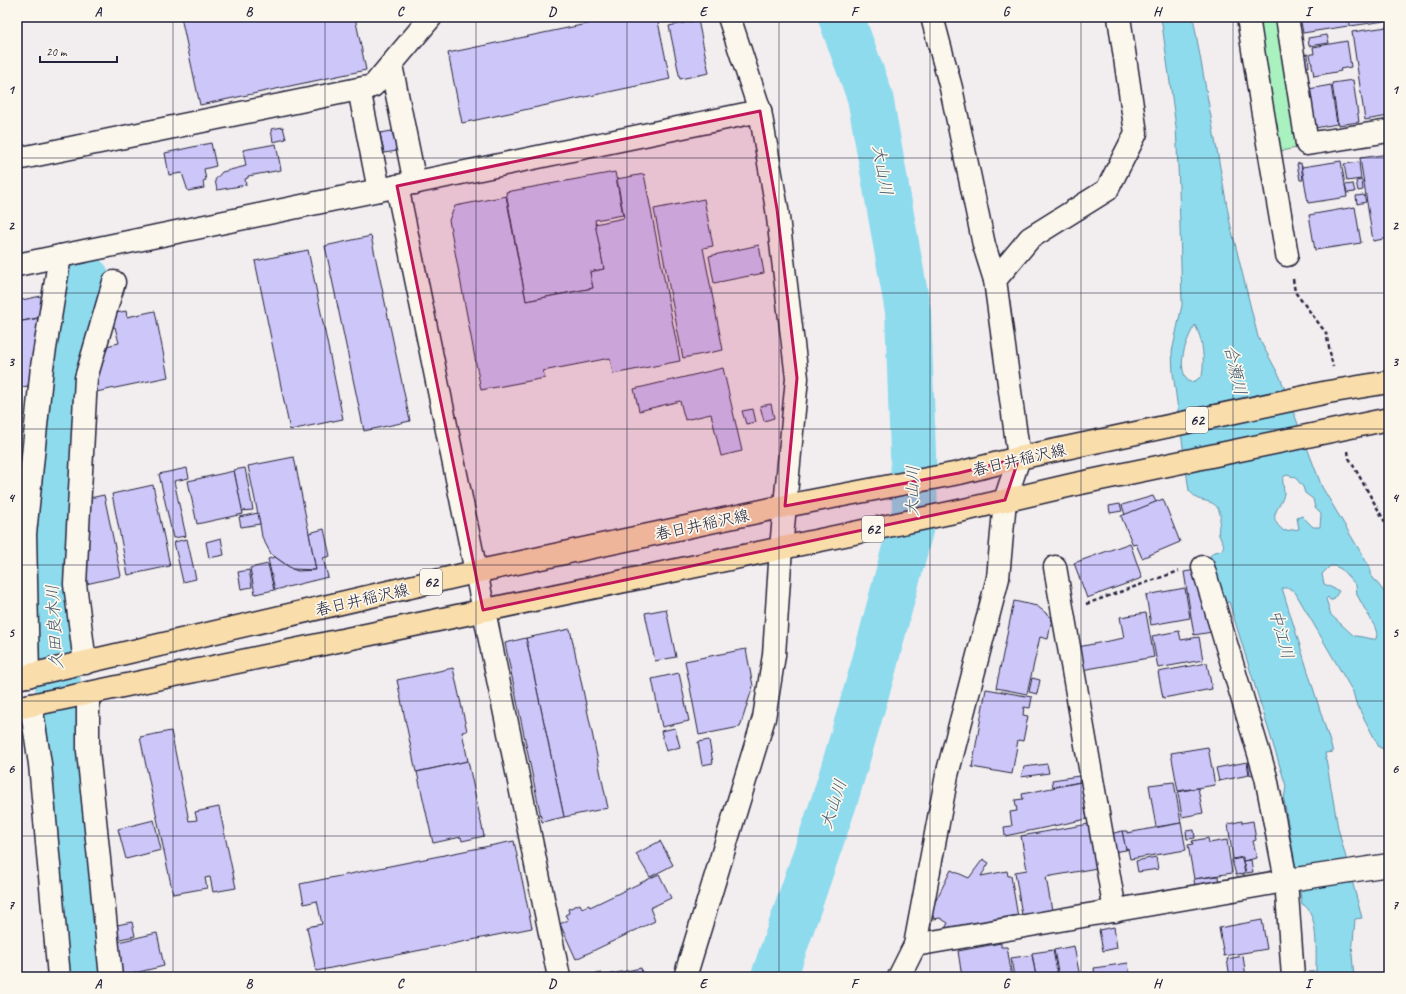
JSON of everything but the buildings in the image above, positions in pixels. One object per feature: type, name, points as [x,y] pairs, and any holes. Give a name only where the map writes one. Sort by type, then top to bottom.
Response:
[{"type":"main road","name":"春日井稲沢線","points":[[27,676],[475,572],[785,506],[959,473],[1019,458],[1333,392],[1389,382]]},
{"type":"main road","name":"62","points":[[29,705],[964,510],[1076,484],[1389,419]]},
{"type":"street","points":[[17,159],[373,86],[431,17]]},
{"type":"street","points":[[685,977],[764,718],[774,655],[781,548],[797,378],[777,209],[760,111],[729,17]]},
{"type":"street","points":[[899,977],[915,945],[946,775],[998,578],[1005,500],[1019,458],[995,280],[984,245],[951,88],[932,17]]},
{"type":"street","points":[[995,280],[1030,238],[1107,190],[1136,133],[1119,17]]},
{"type":"street","points":[[1248,17],[1261,102],[1288,255]]},
{"type":"street","points":[[1287,17],[1307,144],[1389,131]]},
{"type":"street","points":[[391,65],[397,186],[559,977]]},
{"type":"street","points":[[359,88],[397,186]]},
{"type":"street","points":[[17,265],[760,111]]},
{"type":"street","points":[[27,676],[25,534],[42,367],[60,256]]},
{"type":"street","points":[[82,664],[74,584],[86,378],[114,282]]},
{"type":"street","points":[[1055,566],[1115,911]]},
{"type":"street","points":[[1203,567],[1266,777],[1290,880],[1293,977]]},
{"type":"street","points":[[85,693],[88,751],[111,977]]},
{"type":"street","points":[[29,705],[40,764],[59,977]]},
{"type":"street","points":[[915,945],[1290,880],[1389,865]]},
{"type":"path","points":[[1288,255],[1295,292],[1326,333],[1333,392]]},
{"type":"path","points":[[1341,430],[1349,458],[1389,529]]},
{"type":"path","points":[[1063,612],[1191,567],[1203,567]]},
{"type":"highlighted area","points":[[760,111],[777,209],[797,378],[785,506],[959,473],[1019,458],[1005,500],[483,610],[397,186]]},
{"type":"green space","points":[[1255,17],[1277,17],[1297,148],[1275,152]]},
{"type":"water","points":[[1161,17],[1193,17],[1230,223],[1258,337],[1280,377],[1322,487],[1370,568],[1370,574],[1389,598],[1389,752],[1379,747],[1356,703],[1353,692],[1295,592],[1289,588],[1282,588],[1333,752],[1325,753],[1338,828],[1362,918],[1355,919],[1352,954],[1354,977],[1309,977],[1309,972],[1316,971],[1314,924],[1307,908],[1302,904],[1284,800],[1286,786],[1229,602],[1224,603],[1209,559],[1212,553],[1222,550],[1223,548],[1219,532],[1220,514],[1219,510],[1214,504],[1198,499],[1189,491],[1173,373],[1172,352],[1182,305],[1176,127]],"holes":[[[1195,325],[1202,343],[1203,370],[1202,376],[1195,381],[1189,382],[1185,376],[1182,361],[1185,346]],[[1287,475],[1295,477],[1303,487],[1305,493],[1313,499],[1315,508],[1321,514],[1320,527],[1313,527],[1302,516],[1297,518],[1299,529],[1284,531],[1275,521],[1276,512],[1283,499],[1283,477]],[[1330,566],[1335,566],[1341,569],[1356,585],[1357,595],[1375,627],[1377,634],[1376,639],[1354,636],[1331,615],[1326,599],[1328,597],[1330,600],[1333,600],[1339,591],[1324,584],[1322,574]]]},
{"type":"waterway","name":"大山川","points":[[774,977],[835,799],[873,669],[915,511],[908,311],[870,97],[841,17]]},
{"type":"waterway","name":"久田良木川","points":[[82,977],[54,635],[49,515],[56,432],[87,279]]},
{"type":"water label","name":"合瀬川","points":[[1236,370]]},
{"type":"water label","name":"中江川","points":[[1282,634]]}]
